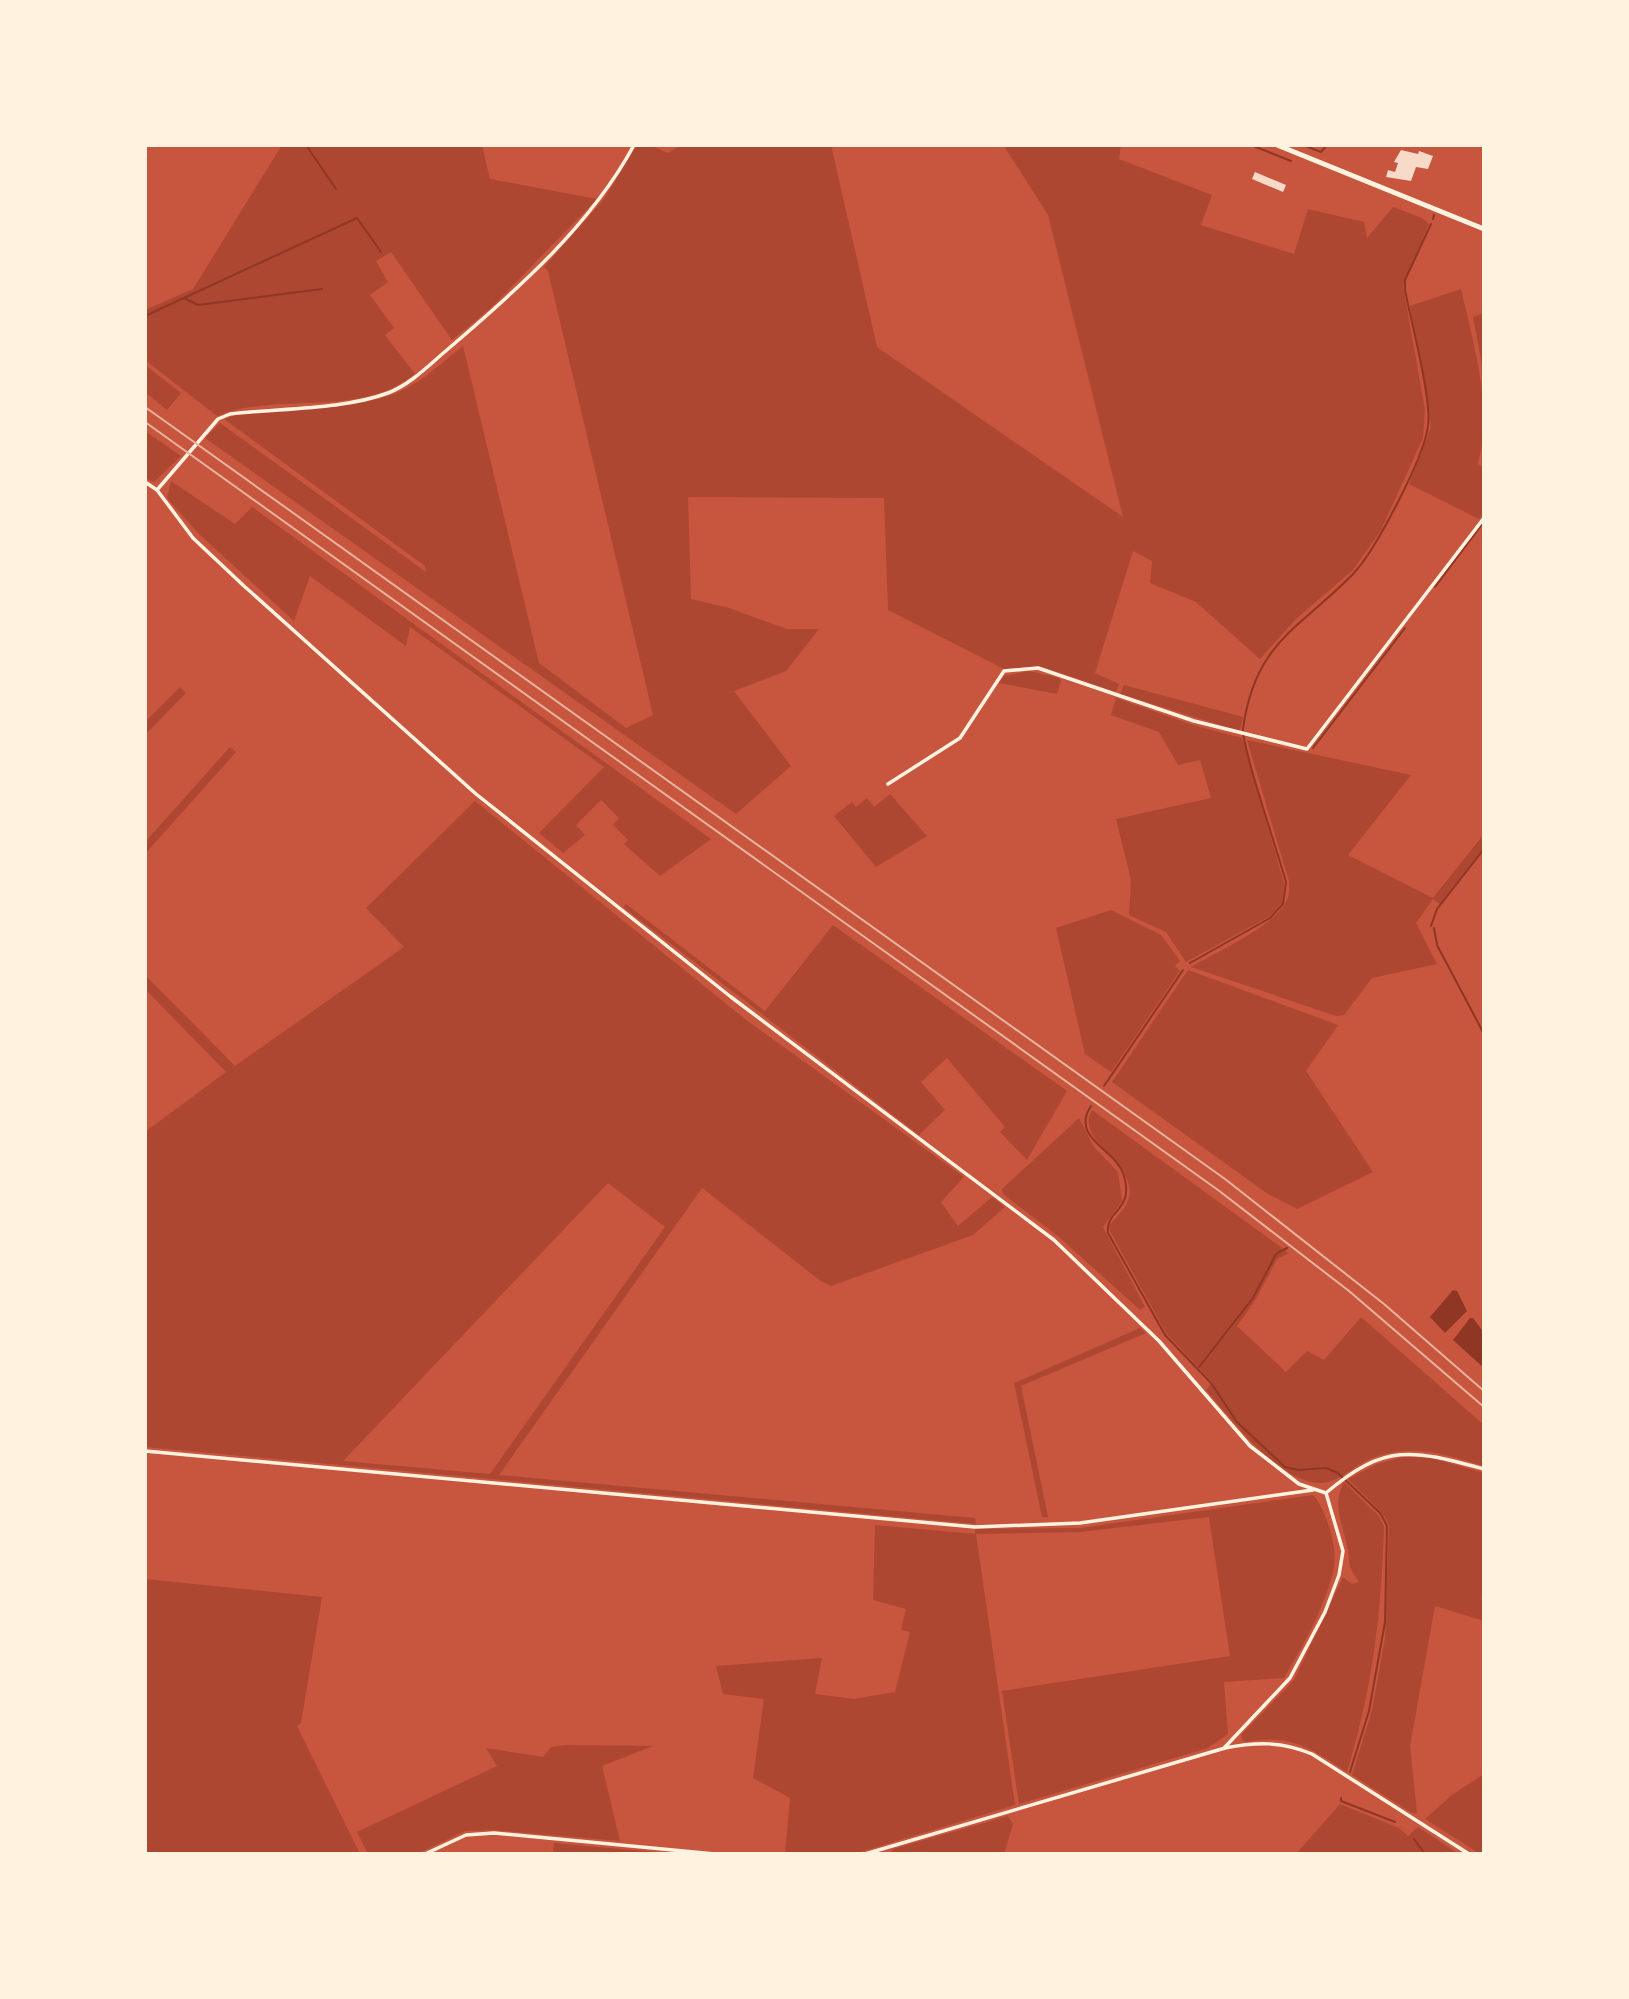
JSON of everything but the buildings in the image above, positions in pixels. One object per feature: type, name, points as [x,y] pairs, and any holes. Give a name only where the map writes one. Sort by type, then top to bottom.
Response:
[{"type":"main road","points":[[1277,145],[1484,229]]},
{"type":"street","points":[[157,490],[173,475],[204,432],[218,419],[230,414],[347,402],[389,393],[409,382],[501,303],[542,263],[601,197],[620,172],[634,145]]},
{"type":"street","points":[[145,482],[157,490],[193,538],[476,794],[742,1006],[1054,1240],[1158,1341],[1250,1446],[1276,1468],[1313,1490],[1326,1493]]},
{"type":"street","points":[[888,784],[960,738],[1004,671],[1011,669],[1038,668],[1247,736],[1303,750],[1313,744],[1484,517]]},
{"type":"street","points":[[145,1451],[975,1527],[1080,1523],[1313,1490]]},
{"type":"street","points":[[1326,1493],[1346,1476],[1376,1460],[1402,1453],[1433,1455],[1484,1469]]},
{"type":"street","points":[[1225,1748],[1228,1741],[1275,1698],[1290,1678],[1325,1612],[1339,1575],[1343,1552],[1326,1493]]},
{"type":"street","points":[[865,1854],[1225,1748],[1261,1742],[1283,1744],[1312,1754],[1469,1854]]},
{"type":"street","points":[[425,1854],[466,1835],[494,1833],[715,1854]]},
{"type":"street","points":[[885,1854],[886,1848]]},
{"type":"shaded area","points":[[282,145],[482,145],[490,179],[597,199],[490,309],[452,340],[391,252],[376,261],[388,282],[370,295],[394,328],[385,335],[415,374],[393,388],[370,396],[345,400],[266,405],[217,416],[145,360],[145,310],[193,289]]},
{"type":"shaded area","points":[[637,145],[650,145],[668,153],[681,145],[831,145],[877,347],[1123,517],[1048,215],[1004,146],[998,145],[1121,145],[1119,159],[1212,195],[1201,225],[1294,254],[1308,209],[1364,222],[1367,238],[1393,207],[1422,218],[1429,224],[1403,286],[1425,410],[1423,438],[1380,532],[1353,570],[1296,619],[1260,659],[1196,602],[1150,583],[1152,561],[1133,551],[1095,673],[1119,684],[1116,692],[1039,666],[1004,669],[888,610],[884,498],[688,497],[691,599],[729,608],[787,629],[819,629],[786,671],[734,691],[791,766],[736,814],[205,438],[220,423],[426,572],[425,566],[224,419],[263,410],[347,404],[388,396],[418,381],[463,346],[539,663],[626,728],[653,715],[548,271],[544,267],[604,199]]},
{"type":"shaded area","points":[[1461,289],[1483,398],[1484,420],[1478,464],[1484,468],[1484,513],[1479,519],[1409,484],[1431,427],[1410,306]]},
{"type":"shaded area","points":[[1484,313],[1484,376],[1473,317]]},
{"type":"shaded area","points":[[145,365],[181,393],[167,410],[145,392]]},
{"type":"shaded area","points":[[145,431],[181,456],[154,482],[145,478]]},
{"type":"shaded area","points":[[171,481],[235,524],[252,507],[711,839],[660,876],[624,844],[628,840],[613,825],[619,818],[601,800],[576,825],[585,835],[563,853],[539,833],[604,767],[410,627],[406,646],[310,576],[294,621],[198,533],[167,498]]},
{"type":"shaded area","points":[[1029,671],[1059,678],[1061,681],[1057,694],[999,683],[1004,676]]},
{"type":"shaded area","points":[[1124,685],[1243,717],[1240,731],[1120,694]]},
{"type":"shaded area","points":[[180,687],[186,693],[145,735],[145,722]]},
{"type":"shaded area","points":[[1116,698],[1193,725],[1242,738],[1284,883],[1282,903],[1270,916],[1186,962],[1166,932],[1129,915],[1131,880],[1116,819],[1211,798],[1200,760],[1178,765],[1159,732],[1111,715]]},
{"type":"shaded area","points":[[1247,740],[1411,775],[1348,855],[1433,898],[1484,834],[1484,848],[1441,905],[1433,899],[1416,923],[1437,964],[1372,978],[1344,1015],[1336,1016],[1191,967],[1257,929],[1279,911],[1288,897],[1289,881]]},
{"type":"shaded area","points":[[230,747],[236,752],[145,854],[145,842]]},
{"type":"shaded area","points":[[890,794],[927,836],[876,867],[834,816],[852,802],[856,807],[867,798],[874,807]]},
{"type":"shaded area","points":[[475,801],[745,1019],[964,1177],[941,1202],[958,1226],[992,1197],[1005,1207],[973,1235],[831,1286],[822,1282],[702,1188],[499,1475],[975,1518],[976,1524],[145,1447],[145,1132],[226,1072],[145,989],[145,975],[235,1066],[404,947],[366,908]],"holes":[[[608,1183],[665,1227],[490,1474],[343,1461]]]},
{"type":"shaded area","points":[[626,904],[765,1011],[833,925],[1067,1091],[1027,1160],[1000,1132],[1005,1127],[947,1058],[921,1082],[945,1110],[919,1135],[623,907]]},
{"type":"shaded area","points":[[1111,910],[1161,935],[1180,961],[1175,966],[1180,971],[1111,1072],[1085,1054],[1056,928]]},
{"type":"shaded area","points":[[1188,970],[1338,1025],[1306,1071],[1373,1172],[1297,1209],[1268,1194],[1112,1082]]},
{"type":"shaded area","points":[[1092,1110],[1289,1253],[1277,1259],[1256,1299],[1237,1326],[1286,1372],[1307,1351],[1324,1360],[1361,1317],[1484,1425],[1484,1466],[1439,1454],[1395,1452],[1364,1462],[1338,1478],[1321,1483],[1289,1473],[1257,1448],[1206,1390],[1212,1382],[1166,1333],[1110,1231],[1109,1226],[1126,1205],[1130,1191],[1127,1178],[1092,1133],[1089,1122]]},
{"type":"shaded area","points":[[1079,1118],[1094,1147],[1118,1172],[1122,1201],[1103,1227],[1145,1307],[1140,1310],[1059,1237],[1003,1194],[1002,1189]]},
{"type":"shaded area","points":[[1453,1290],[1457,1291],[1467,1311],[1445,1333],[1430,1317]]},
{"type":"shaded area","points":[[1470,1318],[1473,1318],[1484,1333],[1484,1368],[1453,1340]]},
{"type":"shaded area","points":[[1140,1328],[1146,1333],[1021,1386],[1048,1517],[1042,1517],[1014,1383]]},
{"type":"shaded area","points":[[1403,1457],[1432,1458],[1484,1473],[1484,1595],[1481,1599],[1484,1602],[1484,1621],[1435,1606],[1410,1746],[1417,1813],[1412,1813],[1352,1775],[1372,1710],[1385,1638],[1389,1525],[1383,1514],[1348,1479],[1377,1464]]},
{"type":"shaded area","points":[[1344,1482],[1379,1516],[1384,1526],[1381,1591],[1374,1650],[1363,1710],[1347,1772],[1301,1745],[1277,1740],[1247,1742],[1243,1741],[1241,1735],[1294,1680],[1343,1577],[1352,1584],[1359,1582],[1350,1567],[1339,1514],[1340,1490]]},
{"type":"shaded area","points":[[1313,1495],[1323,1510],[1330,1529],[1334,1567],[1320,1609],[1284,1678],[1224,1682],[1228,1734],[1208,1748],[1019,1804],[1002,1691],[1230,1656],[1209,1517],[1080,1532],[976,1534],[1015,1805],[854,1854],[785,1854],[790,1798],[753,1778],[764,1699],[723,1694],[716,1666],[822,1658],[815,1694],[854,1699],[895,1692],[910,1632],[901,1630],[906,1609],[873,1600],[875,1525],[975,1534],[975,1529],[1080,1528]]},
{"type":"shaded area","points":[[145,1579],[322,1597],[301,1723],[297,1726],[360,1854],[145,1854]]},
{"type":"shaded area","points":[[653,1746],[602,1766],[620,1841],[494,1830],[465,1831],[417,1854],[368,1854],[357,1832],[497,1766],[486,1748],[543,1757],[551,1747]]},
{"type":"shaded area","points":[[1484,1774],[1484,1854],[1480,1854],[1425,1819],[1453,1794]]},
{"type":"shaded area","points":[[1340,1804],[1399,1828],[1408,1836],[1418,1827],[1459,1854],[1296,1854]]},
{"type":"shaded area","points":[[1008,1816],[1013,1824],[1004,1854],[890,1854],[893,1849]]},
{"type":"shaded area","points":[[554,1843],[678,1854],[553,1854]]},
{"type":"waterway","points":[[306,145],[336,189]]},
{"type":"waterway","points":[[1251,145],[1291,161]]},
{"type":"waterway","points":[[1303,145],[1321,152],[1327,145]]},
{"type":"waterway","points":[[1433,219],[1434,215]]},
{"type":"waterway","points":[[145,316],[357,218],[381,252]]},
{"type":"waterway","points":[[1190,963],[1270,918],[1283,904],[1286,882],[1244,738],[1243,728],[1249,698],[1258,675],[1283,638],[1354,573],[1363,561],[1398,502],[1425,441],[1428,426],[1427,397],[1405,280],[1431,224]]},
{"type":"waterway","points":[[186,299],[198,305],[322,289]]},
{"type":"waterway","points":[[1435,587],[1483,523]]},
{"type":"waterway","points":[[1313,748],[1405,628]]},
{"type":"waterway","points":[[1431,926],[1437,909],[1484,849]]},
{"type":"waterway","points":[[1434,928],[1437,945],[1484,1034]]},
{"type":"waterway","points":[[1104,1086],[1183,970]]},
{"type":"waterway","points":[[1091,1106],[1086,1117],[1086,1126],[1096,1142],[1118,1165],[1126,1186],[1126,1195],[1108,1225],[1108,1233],[1165,1335],[1211,1383],[1237,1422],[1285,1467],[1298,1470],[1326,1468],[1338,1473],[1381,1514],[1387,1526],[1385,1622],[1369,1711],[1350,1772]]},
{"type":"waterway","points":[[1199,1367],[1253,1298],[1276,1254],[1287,1248]]},
{"type":"waterway","points":[[1341,1798],[1341,1801],[1395,1822]]},
{"type":"waterway","points":[[1414,1839],[1425,1854]]},
{"type":"railway","points":[[145,407],[1225,1179],[1384,1304],[1484,1391]]},
{"type":"railway","points":[[145,422],[1218,1190],[1349,1291],[1484,1407]]}]
